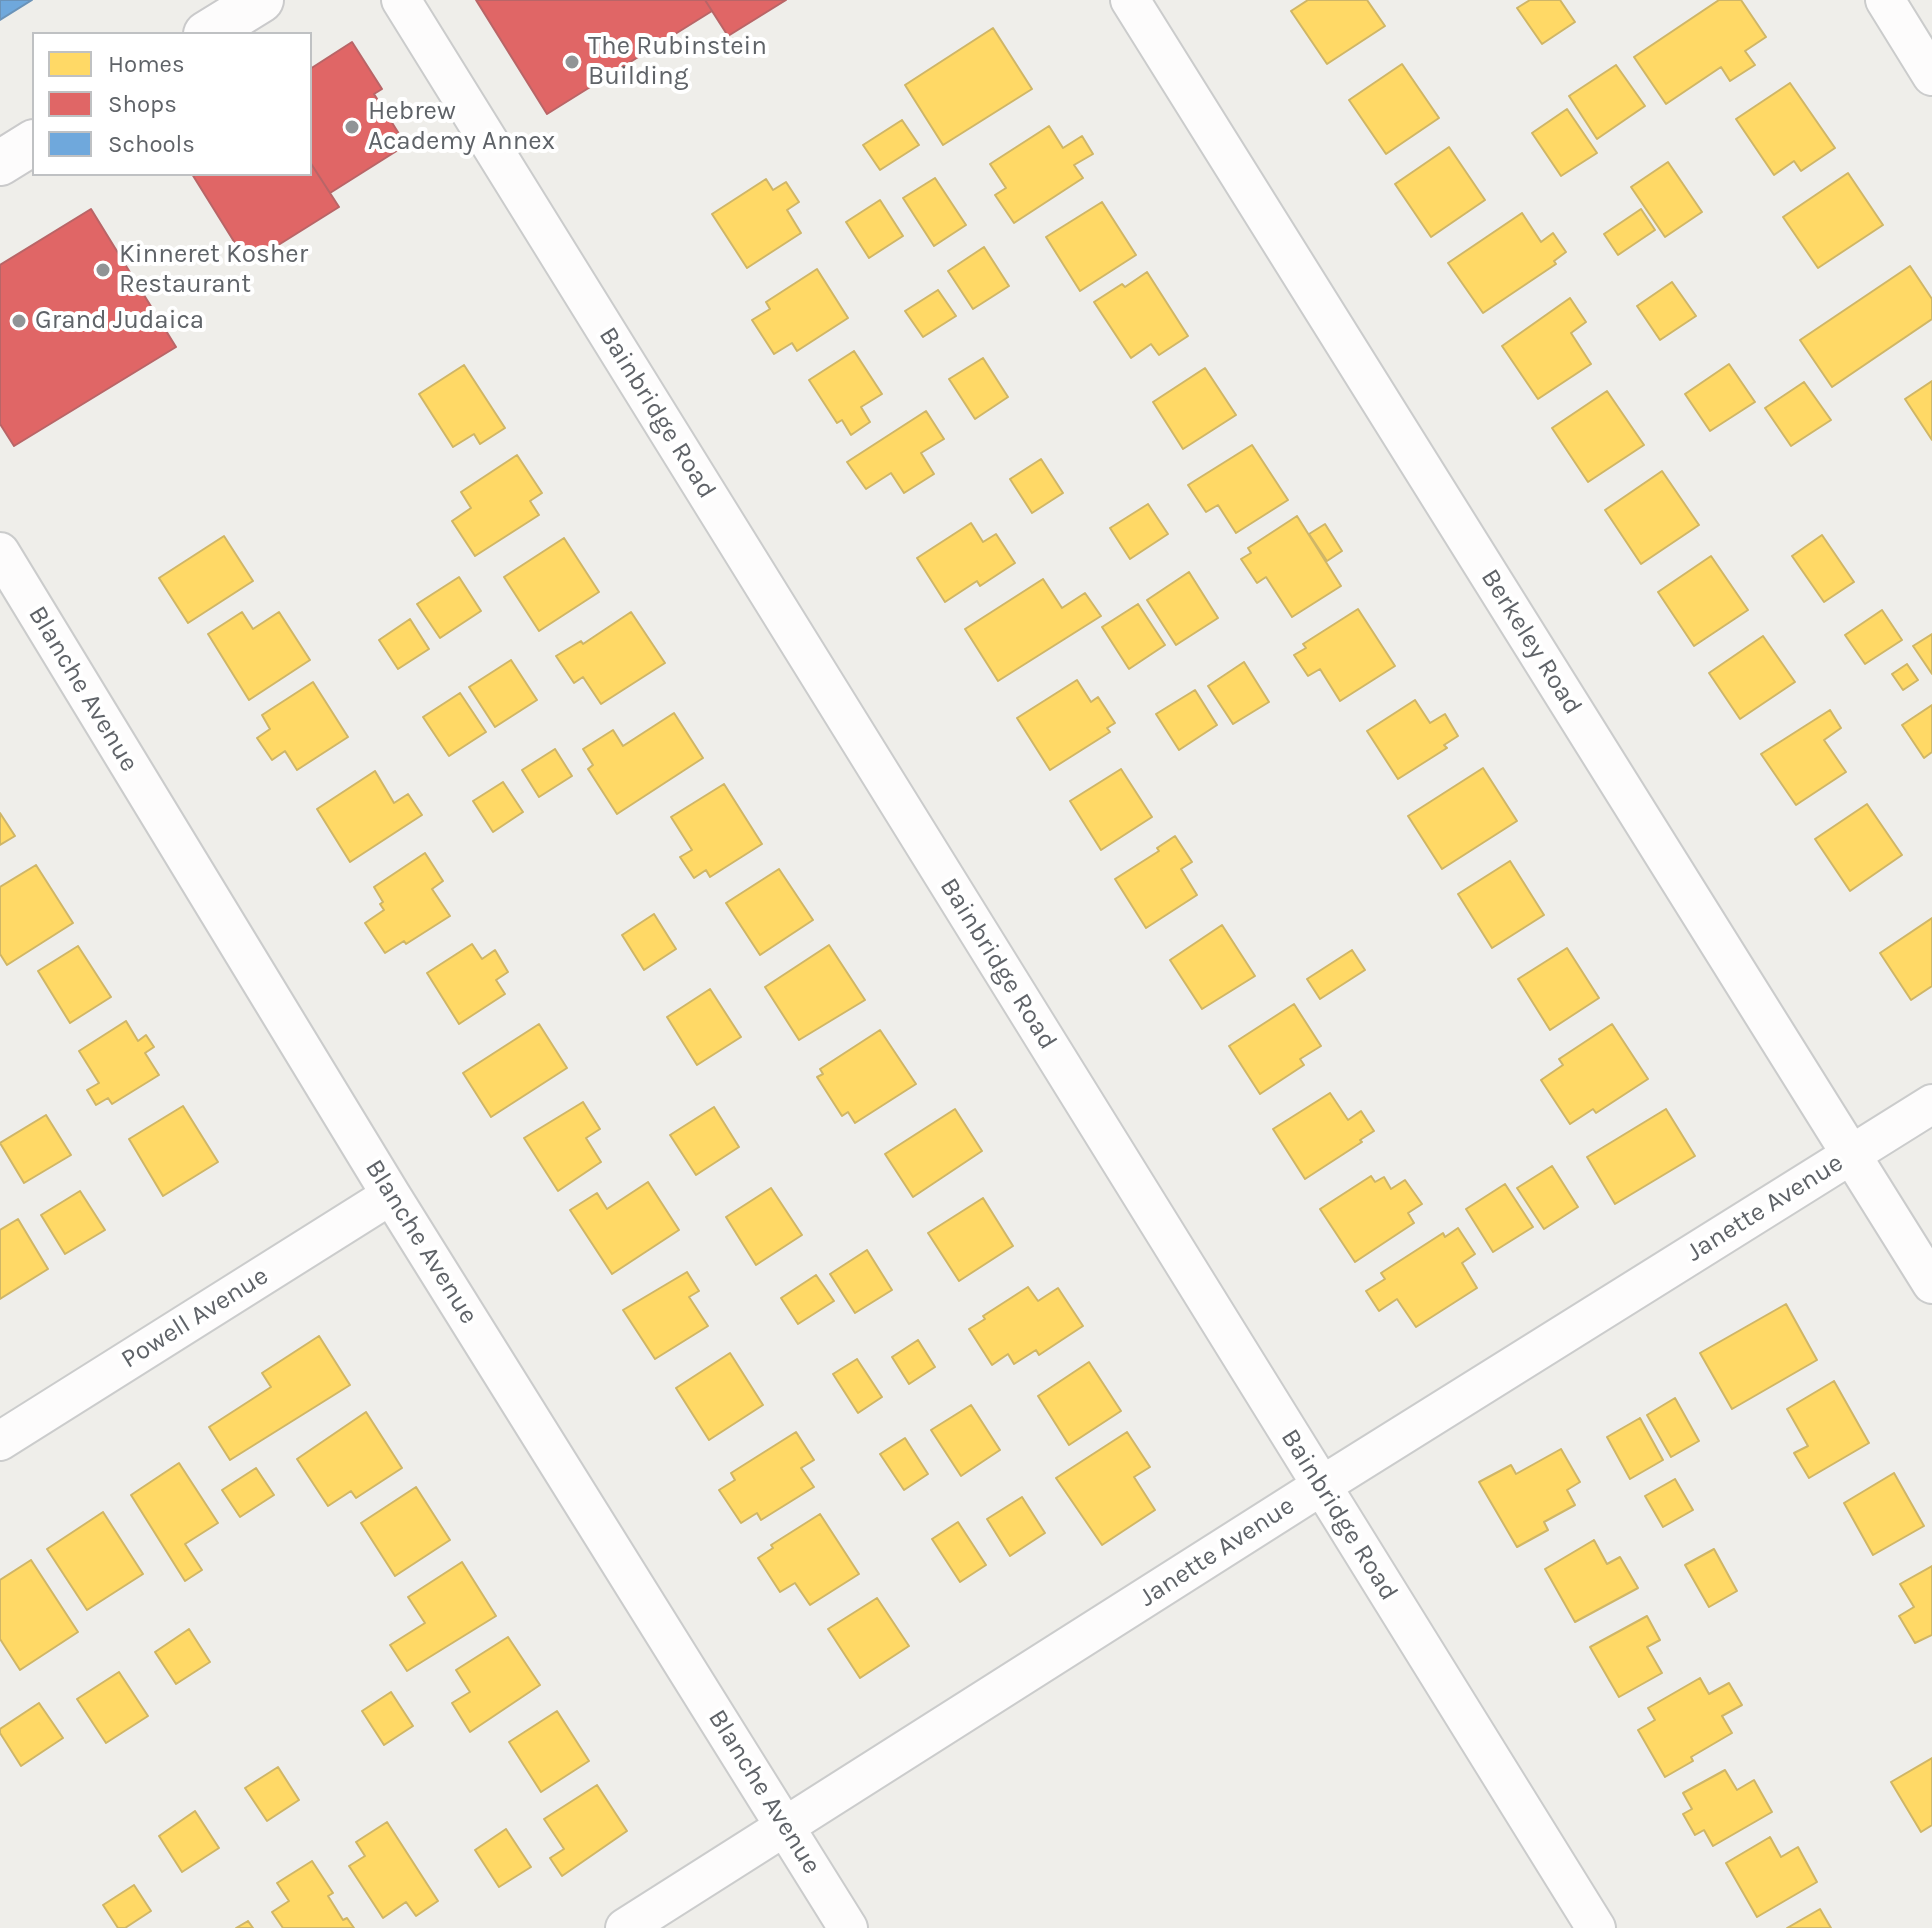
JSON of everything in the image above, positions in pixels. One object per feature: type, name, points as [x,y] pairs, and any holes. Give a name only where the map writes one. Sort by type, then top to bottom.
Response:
[{"type":"main road","points":[[209,32],[261,0]]},
{"type":"main road","points":[[0,163],[32,143]]},
{"type":"street","name":"Bainbridge Road","points":[[401,0],[1596,1928]]},
{"type":"street","name":"Berkeley Road","points":[[1130,0],[1932,1284]]},
{"type":"street","points":[[1885,0],[1932,76]]},
{"type":"street","name":"Blanche Avenue","points":[[0,552],[391,1195],[848,1928]]},
{"type":"street","name":"Janette Avenue","points":[[625,1928],[1321,1486],[1932,1104]]},
{"type":"street","name":"Powell Avenue","points":[[0,1441],[391,1195]]},
{"type":"building: Homes","points":[[1308,0],[1367,0],[1385,26],[1327,64],[1291,11]]},
{"type":"building: Homes","points":[[1530,0],[1560,0],[1575,22],[1542,44],[1517,8]]},
{"type":"building: Homes","points":[[1719,0],[1741,0],[1766,37],[1745,51],[1755,65],[1730,81],[1721,67],[1666,104],[1634,57]]},
{"type":"building: Homes","points":[[993,28],[1032,89],[943,145],[905,85]]},
{"type":"building: Homes","points":[[1402,64],[1439,118],[1386,154],[1349,100]]},
{"type":"building: Homes","points":[[1616,65],[1645,106],[1597,139],[1569,96]]},
{"type":"building: Homes","points":[[1790,83],[1835,148],[1801,171],[1794,161],[1774,175],[1736,119]]},
{"type":"building: Homes","points":[[1567,109],[1597,153],[1561,176],[1532,133]]},
{"type":"building: Homes","points":[[902,120],[919,145],[880,170],[863,145]]},
{"type":"building: Homes","points":[[1049,126],[1063,148],[1082,136],[1093,154],[1074,165],[1083,178],[1014,223],[995,195],[1006,188],[990,164]]},
{"type":"building: Homes","points":[[1449,147],[1485,200],[1431,237],[1395,184]]},
{"type":"building: Homes","points":[[1668,162],[1702,212],[1665,237],[1631,187]]},
{"type":"building: Homes","points":[[1848,173],[1883,225],[1818,268],[1783,217]]},
{"type":"building: Homes","points":[[935,178],[966,225],[934,246],[903,198]]},
{"type":"building: Homes","points":[[766,179],[773,190],[786,182],[799,202],[787,210],[801,233],[747,268],[712,214]]},
{"type":"building: Homes","points":[[880,200],[903,236],[869,258],[846,222]]},
{"type":"building: Homes","points":[[1102,202],[1136,255],[1080,291],[1046,237]]},
{"type":"building: Homes","points":[[1641,209],[1655,230],[1618,255],[1604,234]]},
{"type":"building: Homes","points":[[1522,213],[1541,242],[1553,233],[1566,252],[1554,261],[1556,264],[1483,313],[1448,263]]},
{"type":"building: Homes","points":[[984,247],[1009,286],[973,309],[948,271]]},
{"type":"building: Homes","points":[[1910,266],[1932,299],[1932,319],[1832,387],[1800,340]]},
{"type":"building: Homes","points":[[817,269],[848,318],[797,351],[792,343],[774,354],[752,320],[770,309],[766,302]]},
{"type":"building: Homes","points":[[1147,272],[1188,336],[1159,355],[1151,344],[1131,358],[1094,302]]},
{"type":"building: Homes","points":[[1672,282],[1696,316],[1660,340],[1637,306]]},
{"type":"building: Homes","points":[[938,290],[956,316],[923,337],[905,311]]},
{"type":"building: Homes","points":[[1570,298],[1586,322],[1571,333],[1591,364],[1538,399],[1502,346]]},
{"type":"building: Homes","points":[[854,351],[882,394],[861,407],[870,422],[851,435],[842,420],[837,423],[809,380]]},
{"type":"building: Homes","points":[[983,358],[1008,397],[975,419],[949,379]]},
{"type":"building: Homes","points":[[1729,364],[1755,402],[1710,431],[1685,394]]},
{"type":"building: Homes","points":[[464,365],[505,428],[480,444],[474,434],[453,447],[419,394]]},
{"type":"building: Homes","points":[[1205,368],[1236,415],[1183,449],[1153,402]]},
{"type":"building: Homes","points":[[1932,381],[1932,440],[1905,399]]},
{"type":"building: Homes","points":[[1804,382],[1831,420],[1791,446],[1765,408]]},
{"type":"building: Homes","points":[[1607,391],[1644,445],[1588,482],[1552,428]]},
{"type":"building: Homes","points":[[926,411],[944,439],[921,453],[934,474],[904,493],[891,473],[866,489],[847,462]]},
{"type":"building: Homes","points":[[1252,445],[1288,500],[1236,533],[1218,505],[1206,512],[1188,485]]},
{"type":"building: Homes","points":[[517,455],[542,493],[530,501],[539,515],[475,556],[452,521],[471,508],[461,492]]},
{"type":"building: Homes","points":[[1041,459],[1063,493],[1032,513],[1010,479]]},
{"type":"building: Homes","points":[[1662,471],[1699,525],[1641,564],[1605,510]]},
{"type":"building: Homes","points":[[1148,504],[1168,534],[1130,559],[1110,528]]},
{"type":"building: Homes","points":[[1297,516],[1341,586],[1292,617],[1266,577],[1257,583],[1241,559],[1251,553],[1248,548]]},
{"type":"building: Homes","points":[[971,523],[983,542],[996,534],[1015,563],[980,586],[977,581],[945,602],[917,558]]},
{"type":"building: Homes","points":[[1325,524],[1342,551],[1327,561],[1309,534]]},
{"type":"building: Homes","points":[[1822,535],[1854,582],[1824,602],[1792,556]]},
{"type":"building: Homes","points":[[224,536],[253,581],[188,623],[159,578]]},
{"type":"building: Homes","points":[[564,538],[599,592],[539,631],[504,577]]},
{"type":"building: Homes","points":[[1711,556],[1748,610],[1694,646],[1658,592]]},
{"type":"building: Homes","points":[[1189,572],[1218,618],[1176,645],[1147,600]]},
{"type":"building: Homes","points":[[459,577],[481,611],[440,638],[417,604]]},
{"type":"building: Homes","points":[[1043,579],[1062,608],[1085,593],[1101,616],[998,681],[965,629]]},
{"type":"building: Homes","points":[[1138,604],[1165,645],[1129,669],[1102,627]]},
{"type":"building: Homes","points":[[1358,609],[1395,666],[1340,701],[1320,669],[1308,676],[1294,655],[1306,648],[1303,644]]},
{"type":"building: Homes","points":[[1882,610],[1902,640],[1865,664],[1845,635]]},
{"type":"building: Homes","points":[[242,612],[253,629],[279,612],[310,660],[249,700],[208,634]]},
{"type":"building: Homes","points":[[631,612],[665,663],[601,704],[583,677],[574,683],[556,656],[581,641],[583,644]]},
{"type":"building: Homes","points":[[410,619],[429,649],[398,669],[379,640]]},
{"type":"building: Homes","points":[[1932,634],[1932,674],[1913,646]]},
{"type":"building: Homes","points":[[1763,636],[1795,682],[1740,719],[1709,673]]},
{"type":"building: Homes","points":[[511,660],[537,700],[495,727],[469,687]]},
{"type":"building: Homes","points":[[1244,662],[1269,702],[1233,724],[1208,686]]},
{"type":"building: Homes","points":[[1907,664],[1918,680],[1903,690],[1892,674]]},
{"type":"building: Homes","points":[[1077,680],[1091,702],[1098,697],[1115,723],[1107,728],[1110,732],[1050,770],[1017,718]]},
{"type":"building: Homes","points":[[313,682],[348,737],[297,770],[285,751],[272,760],[257,738],[270,729],[262,715]]},
{"type":"building: Homes","points":[[1195,690],[1217,725],[1179,750],[1156,714]]},
{"type":"building: Homes","points":[[460,693],[486,732],[449,756],[423,717]]},
{"type":"building: Homes","points":[[1415,700],[1430,723],[1445,714],[1458,736],[1444,745],[1447,748],[1398,779],[1367,731]]},
{"type":"building: Homes","points":[[1932,705],[1932,752],[1924,758],[1902,725]]},
{"type":"building: Homes","points":[[1830,710],[1841,728],[1824,740],[1846,772],[1796,805],[1761,754]]},
{"type":"building: Homes","points":[[674,713],[703,758],[617,814],[588,769],[593,765],[583,749],[613,730],[623,746]]},
{"type":"building: Homes","points":[[555,749],[572,776],[539,797],[522,770]]},
{"type":"building: Homes","points":[[1483,768],[1517,821],[1442,869],[1408,816]]},
{"type":"building: Homes","points":[[1121,769],[1152,817],[1101,850],[1070,801]]},
{"type":"building: Homes","points":[[375,771],[394,803],[408,794],[422,815],[350,862],[317,809]]},
{"type":"building: Homes","points":[[503,782],[523,812],[493,832],[473,801]]},
{"type":"building: Homes","points":[[724,784],[762,844],[710,877],[706,870],[694,878],[680,857],[692,850],[671,817]]},
{"type":"building: Homes","points":[[1867,804],[1902,855],[1850,891],[1815,839]]},
{"type":"building: Homes","points":[[0,813],[15,836],[0,845]]},
{"type":"building: Homes","points":[[1175,836],[1192,862],[1181,869],[1197,895],[1146,928],[1115,879],[1159,851],[1157,848]]},
{"type":"building: Homes","points":[[425,853],[443,881],[432,889],[450,916],[406,944],[404,941],[385,953],[365,923],[384,910],[374,887]]},
{"type":"building: Homes","points":[[1510,861],[1544,915],[1492,948],[1458,894]]},
{"type":"building: Homes","points":[[36,865],[73,923],[7,965],[0,954],[0,887]]},
{"type":"building: Homes","points":[[779,869],[813,920],[760,955],[726,903]]},
{"type":"building: Homes","points":[[654,914],[676,949],[644,970],[622,935]]},
{"type":"building: Homes","points":[[1932,918],[1932,986],[1911,1000],[1880,953]]},
{"type":"building: Homes","points":[[1222,925],[1255,976],[1202,1009],[1170,960]]},
{"type":"building: Homes","points":[[472,944],[482,959],[495,950],[508,972],[496,980],[505,994],[459,1024],[427,973]]},
{"type":"building: Homes","points":[[829,945],[865,1000],[799,1040],[765,987]]},
{"type":"building: Homes","points":[[78,946],[111,997],[70,1023],[38,971]]},
{"type":"building: Homes","points":[[1567,948],[1599,998],[1550,1030],[1518,979]]},
{"type":"building: Homes","points":[[1352,950],[1365,970],[1320,999],[1307,979]]},
{"type":"building: Homes","points":[[710,989],[741,1037],[697,1065],[667,1017]]},
{"type":"building: Homes","points":[[1294,1004],[1321,1046],[1300,1059],[1304,1065],[1260,1094],[1229,1046]]},
{"type":"building: Homes","points":[[126,1021],[138,1041],[146,1035],[154,1047],[145,1053],[159,1075],[112,1104],[108,1098],[96,1105],[87,1090],[99,1083],[79,1051]]},
{"type":"building: Homes","points":[[539,1024],[567,1068],[491,1117],[463,1073]]},
{"type":"building: Homes","points":[[1612,1024],[1648,1079],[1596,1113],[1593,1109],[1570,1124],[1541,1080],[1563,1065],[1559,1059]]},
{"type":"building: Homes","points":[[880,1030],[916,1084],[855,1123],[848,1112],[842,1116],[817,1077],[823,1074],[820,1069]]},
{"type":"building: Homes","points":[[1330,1093],[1348,1120],[1361,1111],[1374,1131],[1305,1179],[1273,1129]]},
{"type":"building: Homes","points":[[583,1102],[600,1129],[586,1138],[601,1162],[558,1191],[524,1138]]},
{"type":"building: Homes","points":[[183,1106],[218,1162],[163,1196],[129,1139]]},
{"type":"building: Homes","points":[[714,1107],[739,1147],[696,1175],[670,1135]]},
{"type":"building: Homes","points":[[955,1109],[982,1151],[913,1197],[885,1154]]},
{"type":"building: Homes","points":[[1666,1109],[1695,1156],[1615,1204],[1587,1157]]},
{"type":"building: Homes","points":[[46,1115],[71,1155],[24,1183],[0,1143]]},
{"type":"building: Homes","points":[[1552,1166],[1578,1207],[1544,1229],[1517,1188]]},
{"type":"building: Homes","points":[[1371,1176],[1375,1182],[1384,1177],[1391,1189],[1405,1180],[1422,1204],[1408,1213],[1414,1223],[1355,1262],[1320,1209]]},
{"type":"building: Homes","points":[[648,1182],[679,1230],[612,1274],[570,1210],[597,1193],[607,1209]]},
{"type":"building: Homes","points":[[1505,1184],[1533,1227],[1493,1252],[1466,1209]]},
{"type":"building: Homes","points":[[771,1188],[802,1235],[756,1265],[726,1217]]},
{"type":"building: Homes","points":[[80,1191],[105,1230],[65,1254],[41,1215]]},
{"type":"building: Homes","points":[[983,1198],[1013,1246],[959,1281],[928,1233]]},
{"type":"building: Homes","points":[[18,1219],[48,1269],[0,1299],[0,1230]]},
{"type":"building: Homes","points":[[1458,1228],[1475,1254],[1462,1263],[1477,1288],[1416,1327],[1397,1299],[1379,1311],[1366,1291],[1385,1279],[1381,1273],[1443,1233],[1445,1237]]},
{"type":"building: Homes","points":[[867,1250],[892,1290],[855,1313],[830,1274]]},
{"type":"building: Homes","points":[[687,1272],[699,1291],[689,1297],[708,1326],[655,1359],[623,1310]]},
{"type":"building: Homes","points":[[816,1275],[834,1301],[798,1324],[781,1298]]},
{"type":"building: Homes","points":[[1028,1287],[1038,1301],[1058,1288],[1083,1326],[1039,1355],[1036,1350],[1014,1364],[1008,1354],[992,1365],[969,1329],[985,1319],[983,1316]]},
{"type":"building: Homes","points":[[1786,1304],[1817,1360],[1732,1409],[1700,1353]]},
{"type":"building: Homes","points":[[319,1336],[350,1385],[230,1460],[209,1427],[271,1387],[262,1373]]},
{"type":"building: Homes","points":[[918,1340],[935,1367],[909,1384],[892,1357]]},
{"type":"building: Homes","points":[[730,1353],[763,1405],[709,1440],[676,1388]]},
{"type":"building: Homes","points":[[857,1359],[882,1397],[858,1413],[833,1374]]},
{"type":"building: Homes","points":[[1089,1362],[1121,1411],[1069,1445],[1038,1396]]},
{"type":"building: Homes","points":[[1834,1381],[1869,1443],[1809,1478],[1794,1453],[1808,1446],[1787,1409]]},
{"type":"building: Homes","points":[[1675,1398],[1699,1441],[1671,1457],[1647,1415]]},
{"type":"building: Homes","points":[[971,1405],[1000,1450],[961,1476],[931,1430]]},
{"type":"building: Homes","points":[[366,1412],[402,1468],[356,1498],[351,1491],[328,1506],[297,1459]]},
{"type":"building: Homes","points":[[1640,1418],[1663,1460],[1630,1479],[1607,1437]]},
{"type":"building: Homes","points":[[796,1432],[814,1460],[801,1468],[814,1487],[761,1520],[757,1513],[741,1523],[719,1490],[735,1480],[731,1473]]},
{"type":"building: Homes","points":[[1127,1432],[1150,1467],[1134,1477],[1155,1510],[1102,1545],[1056,1478]]},
{"type":"building: Homes","points":[[905,1438],[928,1474],[904,1490],[880,1454]]},
{"type":"building: Homes","points":[[1561,1449],[1580,1482],[1567,1490],[1575,1505],[1544,1522],[1548,1530],[1517,1547],[1479,1482],[1511,1465],[1516,1474]]},
{"type":"building: Homes","points":[[179,1463],[218,1523],[185,1544],[202,1570],[185,1581],[131,1495]]},
{"type":"building: Homes","points":[[256,1468],[274,1495],[240,1517],[222,1490]]},
{"type":"building: Homes","points":[[1894,1473],[1924,1526],[1873,1555],[1844,1503]]},
{"type":"building: Homes","points":[[1675,1479],[1693,1510],[1663,1527],[1645,1496]]},
{"type":"building: Homes","points":[[416,1487],[450,1540],[395,1576],[361,1523]]},
{"type":"building: Homes","points":[[1022,1497],[1045,1533],[1010,1556],[987,1519]]},
{"type":"building: Homes","points":[[103,1512],[143,1574],[87,1610],[47,1549]]},
{"type":"building: Homes","points":[[820,1514],[859,1574],[810,1605],[795,1583],[780,1592],[758,1558],[773,1548],[771,1545]]},
{"type":"building: Homes","points":[[958,1522],[986,1565],[960,1582],[932,1539]]},
{"type":"building: Homes","points":[[1594,1540],[1607,1564],[1620,1557],[1638,1588],[1575,1622],[1545,1569]]},
{"type":"building: Homes","points":[[1714,1549],[1737,1591],[1709,1607],[1685,1565]]},
{"type":"building: Homes","points":[[31,1560],[78,1632],[20,1670],[0,1639],[0,1580]]},
{"type":"building: Homes","points":[[462,1562],[496,1616],[407,1671],[390,1645],[425,1623],[408,1597]]},
{"type":"building: Homes","points":[[1932,1566],[1932,1635],[1915,1643],[1899,1616],[1914,1607],[1900,1584]]},
{"type":"building: Homes","points":[[877,1598],[909,1646],[860,1678],[828,1629]]},
{"type":"building: Homes","points":[[1647,1616],[1660,1640],[1647,1647],[1662,1673],[1619,1697],[1590,1647]]},
{"type":"building: Homes","points":[[189,1629],[210,1662],[176,1684],[155,1652]]},
{"type":"building: Homes","points":[[508,1637],[540,1685],[470,1732],[452,1703],[470,1692],[456,1670]]},
{"type":"building: Homes","points":[[119,1672],[148,1716],[106,1743],[77,1699]]},
{"type":"building: Homes","points":[[1700,1678],[1709,1694],[1729,1683],[1742,1705],[1722,1716],[1732,1733],[1691,1757],[1693,1761],[1665,1777],[1638,1730],[1655,1720],[1648,1708]]},
{"type":"building: Homes","points":[[391,1692],[413,1726],[384,1745],[362,1711]]},
{"type":"building: Homes","points":[[39,1703],[63,1738],[21,1766],[0,1729]]},
{"type":"building: Homes","points":[[557,1711],[589,1761],[541,1792],[509,1742]]},
{"type":"building: Homes","points":[[1932,1758],[1932,1825],[1921,1832],[1891,1782]]},
{"type":"building: Homes","points":[[278,1767],[299,1800],[267,1821],[245,1788]]},
{"type":"building: Homes","points":[[1725,1770],[1737,1790],[1754,1780],[1772,1812],[1713,1846],[1704,1830],[1695,1835],[1683,1814],[1692,1809],[1683,1793]]},
{"type":"building: Homes","points":[[597,1785],[627,1831],[562,1876],[550,1858],[564,1849],[544,1819]]},
{"type":"building: Homes","points":[[195,1811],[219,1848],[182,1872],[159,1836]]},
{"type":"building: Homes","points":[[387,1822],[438,1901],[416,1916],[406,1902],[383,1918],[349,1866],[365,1856],[356,1842]]},
{"type":"building: Homes","points":[[506,1829],[531,1867],[499,1887],[475,1850]]},
{"type":"building: Homes","points":[[1770,1837],[1781,1857],[1798,1847],[1817,1882],[1757,1917],[1726,1863]]},
{"type":"building: Homes","points":[[312,1861],[333,1893],[328,1896],[343,1920],[347,1918],[354,1928],[283,1928],[272,1912],[289,1901],[277,1883]]},
{"type":"building: Homes","points":[[134,1885],[151,1911],[125,1928],[118,1928],[103,1905]]},
{"type":"building: Homes","points":[[1820,1909],[1831,1928],[1787,1928]]},
{"type":"building: Homes","points":[[248,1921],[253,1928],[236,1928]]},
{"type":"building: Shops","name":"The Rubinstein Building","points":[[476,0],[705,0],[712,11],[547,114]]},
{"type":"building: Shops","points":[[705,0],[786,0],[728,36]]},
{"type":"building: Shops","name":"Hebrew Academy Annex","points":[[352,42],[382,89],[374,94],[406,145],[330,193],[312,165],[312,68]]},
{"type":"building: Shops","points":[[312,165],[339,207],[248,264],[193,176],[312,176]]},
{"type":"building: Shops","points":[[91,209],[176,347],[14,446],[0,424],[0,265]]},
{"type":"building: Schools","points":[[0,0],[32,0],[0,20]]},
{"type":"place","name":"The Rubinstein Building","points":[[572,62]]},
{"type":"place","name":"Hebrew Academy Annex","points":[[352,127]]},
{"type":"place","name":"Kinneret Kosher Restaurant","points":[[103,270]]},
{"type":"place","name":"Grand Judaica","points":[[19,321]]}]
